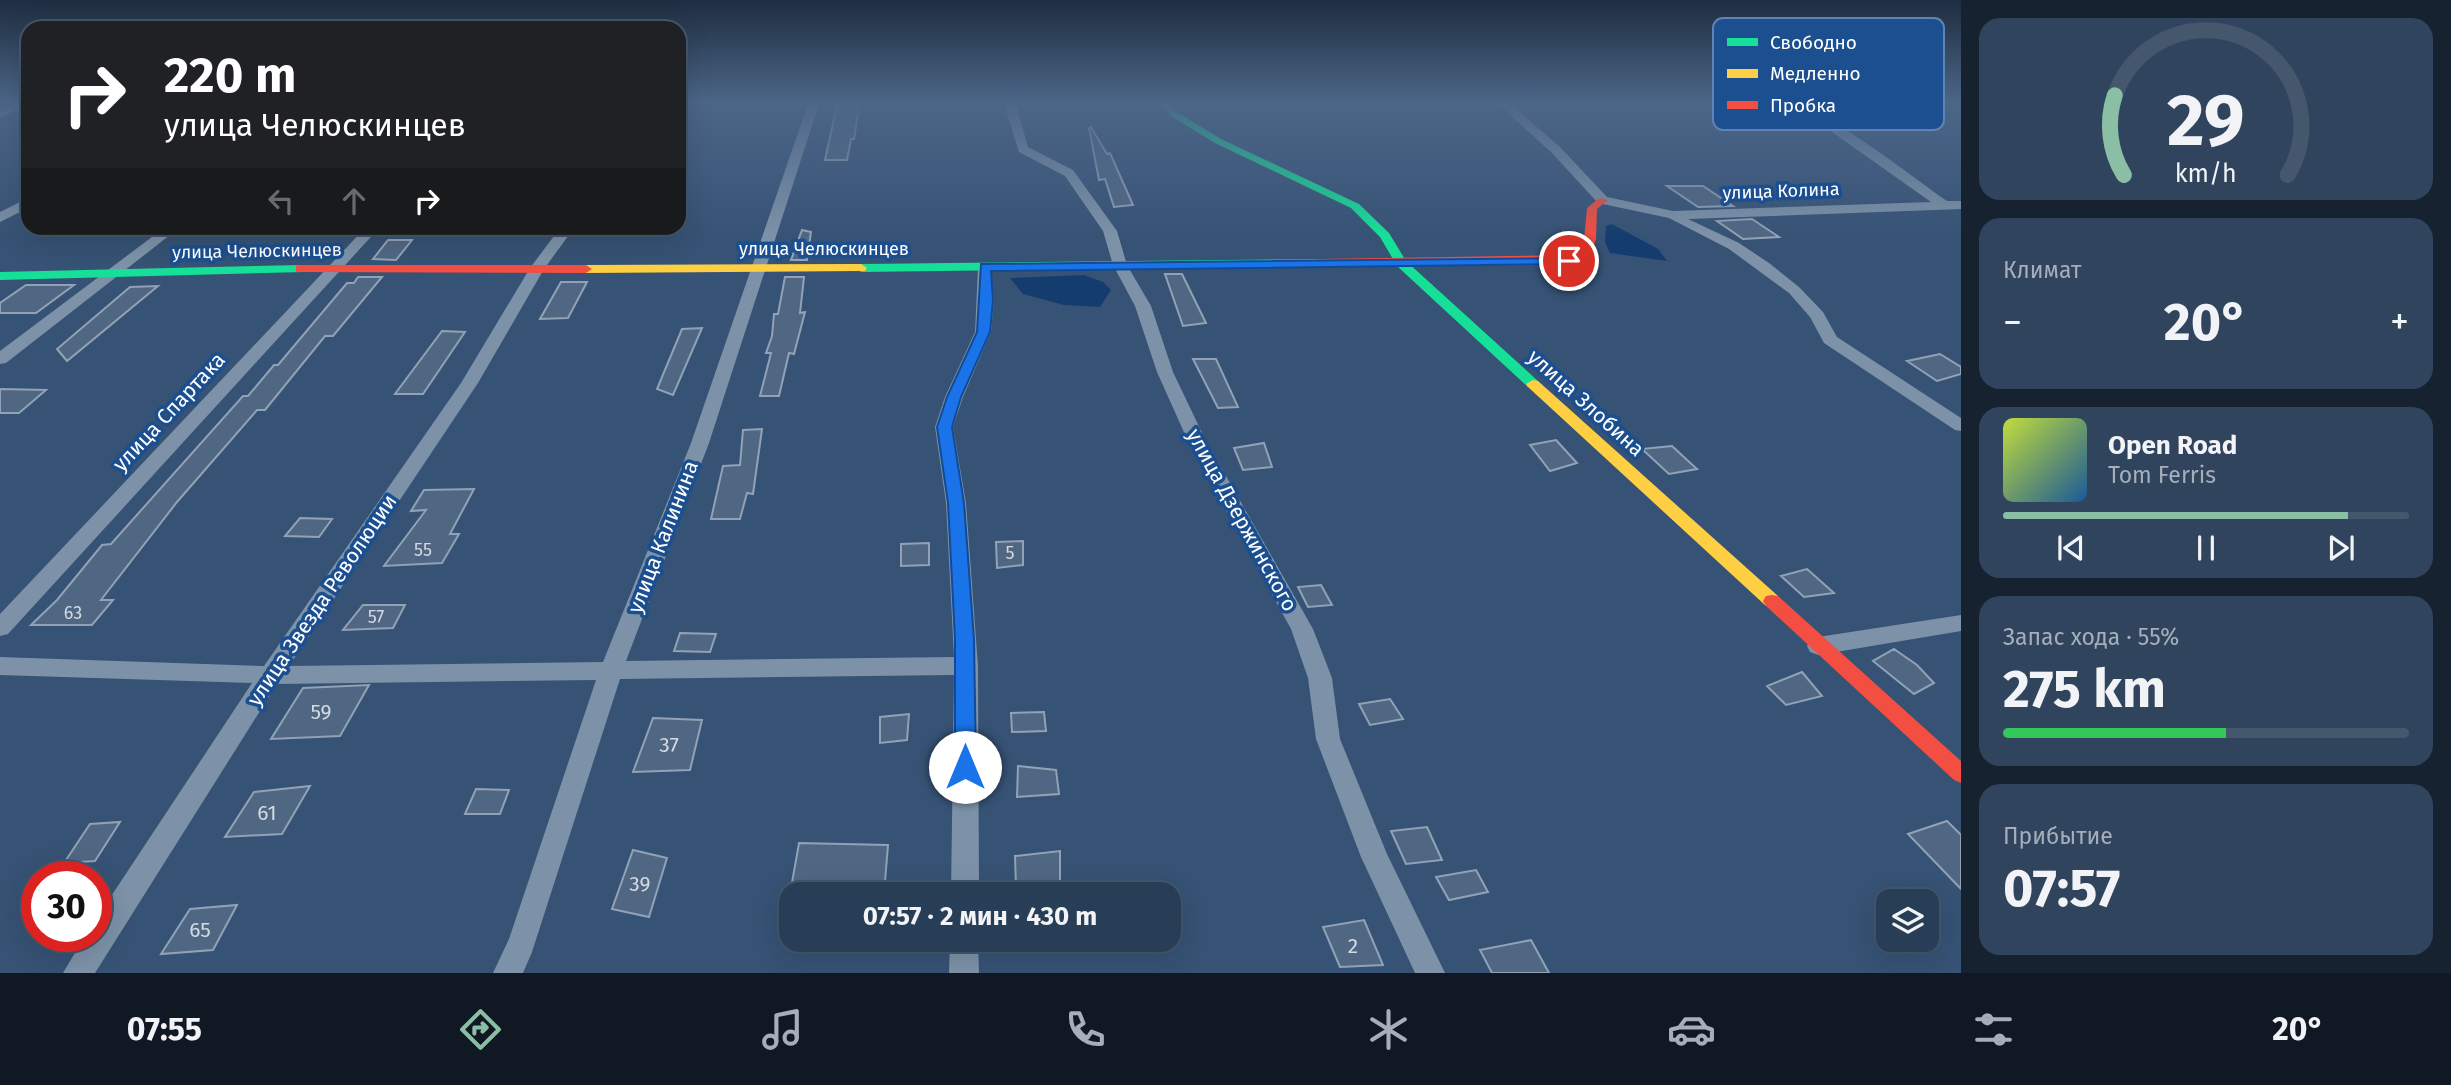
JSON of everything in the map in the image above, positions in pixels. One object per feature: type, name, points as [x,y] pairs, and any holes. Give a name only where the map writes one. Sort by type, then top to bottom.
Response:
[{"type":"street","name":"улица Калинина","points":[[508,973],[522,942],[611,670],[700,443],[800,146]]},
{"type":"street","name":"улица Дзержинского","points":[[1022,146],[1069,173],[1110,231],[1121,265],[1143,306],[1165,372],[1196,439],[1302,629],[1320,678],[1328,739],[1375,857],[1430,973]]},
{"type":"street","name":"улица Злобина","points":[[1234,146],[1346,200],[1380,227],[1394,243],[1401,263],[1961,774]]},
{"type":"street","points":[[1552,146],[1603,200]]},
{"type":"street","points":[[1859,146],[1961,216]]},
{"type":"street","name":"улица Челюскинцев","points":[[0,276],[332,268],[758,269],[1569,261],[1584,258],[1590,239],[1592,208],[1603,200]]},
{"type":"street","name":"улица Колина","points":[[1603,200],[1673,215],[1961,205]]},
{"type":"street","points":[[0,218],[21,206]]},
{"type":"street","points":[[1673,215],[1734,246],[1764,266],[1794,290],[1816,315],[1830,340],[1961,426]]},
{"type":"street","points":[[0,359],[162,235]]},
{"type":"street","name":"улица Спартака","points":[[0,628],[365,235]]},
{"type":"street","name":"улица Звезда Революции","points":[[78,973],[270,675],[469,383],[537,268],[561,235]]},
{"type":"street","points":[[965,882],[966,666],[956,503],[944,427],[954,397],[983,332],[985,267]]},
{"type":"street","points":[[1818,646],[1961,623]]},
{"type":"street","points":[[0,666],[270,675],[966,666]]},
{"type":"street","points":[[964,952],[964,973]]},
{"type":"water","points":[[1612,224],[1658,249],[1667,261],[1610,253],[1605,242],[1606,226]]},
{"type":"water","points":[[1084,275],[1103,282],[1111,290],[1100,307],[1064,305],[1023,294],[1010,278]]},
{"type":"building","points":[[828,146],[850,146],[847,160],[825,160]]},
{"type":"building","points":[[1093,146],[1103,146],[1107,154],[1110,153],[1133,205],[1114,207],[1105,179],[1099,180]]},
{"type":"building","points":[[1667,186],[1703,186],[1733,206],[1698,207]]},
{"type":"building","points":[[1752,219],[1779,237],[1743,239],[1717,221]]},
{"type":"building","points":[[802,230],[811,232],[807,260],[791,260]]},
{"type":"building","points":[[388,240],[412,240],[396,260],[373,259]]},
{"type":"building","points":[[1165,274],[1182,274],[1206,323],[1183,326]]},
{"type":"building","points":[[358,277],[382,277],[333,336],[325,336],[265,410],[257,410],[177,502],[101,600],[113,600],[92,625],[31,625],[57,600],[102,545],[111,544],[243,396],[248,396],[274,365],[278,365],[347,283],[354,283]]},
{"type":"building","points":[[785,277],[804,277],[800,313],[805,312],[794,354],[789,353],[779,396],[760,396],[771,353],[766,353],[772,336],[774,314],[778,314]]},
{"type":"building","points":[[561,282],[587,282],[568,318],[540,319]]},
{"type":"building","points":[[26,285],[74,285],[36,313],[0,313],[0,303]]},
{"type":"building","points":[[158,286],[67,361],[57,349],[130,287]]},
{"type":"building","points":[[702,328],[673,395],[657,389],[682,329]]},
{"type":"building","points":[[442,331],[465,332],[423,394],[395,394]]},
{"type":"building","points":[[1940,354],[1961,367],[1961,374],[1937,381],[1907,361]]},
{"type":"building","points":[[1193,359],[1216,359],[1238,407],[1218,408]]},
{"type":"building","points":[[0,389],[46,390],[19,413],[0,413]]},
{"type":"building","points":[[762,429],[753,494],[747,493],[740,519],[711,519],[723,466],[740,465],[743,430]]},
{"type":"building","points":[[1556,440],[1577,463],[1550,471],[1530,445]]},
{"type":"building","points":[[1264,443],[1272,467],[1243,470],[1234,448]]},
{"type":"building","points":[[1672,446],[1697,469],[1669,474],[1642,449]]},
{"type":"building","points":[[474,489],[450,534],[459,534],[442,563],[384,566],[426,510],[411,511],[424,490]]},
{"type":"building","points":[[300,518],[332,519],[319,537],[285,536]]},
{"type":"building","points":[[1023,541],[1023,565],[997,568],[996,542]]},
{"type":"building","points":[[929,543],[929,565],[901,566],[901,544]]},
{"type":"building","points":[[1807,569],[1834,593],[1804,597],[1781,576]]},
{"type":"building","points":[[1321,585],[1332,605],[1308,607],[1298,587]]},
{"type":"building","points":[[363,605],[405,605],[393,628],[343,630]]},
{"type":"building","points":[[680,633],[716,634],[710,652],[674,651]]},
{"type":"building","points":[[1894,649],[1917,665],[1934,683],[1914,694],[1873,661]]},
{"type":"building","points":[[1802,672],[1822,696],[1786,705],[1767,686]]},
{"type":"building","points":[[369,685],[340,736],[271,739],[303,688]]},
{"type":"building","points":[[1390,699],[1403,719],[1370,725],[1359,704]]},
{"type":"building","points":[[1044,712],[1046,731],[1012,732],[1011,713]]},
{"type":"building","points":[[909,714],[907,740],[880,743],[880,717]]},
{"type":"building","points":[[653,718],[702,720],[690,770],[633,772]]},
{"type":"building","points":[[1018,766],[1056,770],[1059,794],[1017,797]]},
{"type":"building","points":[[310,786],[282,834],[225,837],[254,792]]},
{"type":"building","points":[[476,789],[509,790],[500,814],[465,814]]},
{"type":"building","points":[[1947,821],[1961,835],[1961,889],[1908,834]]},
{"type":"building","points":[[120,822],[95,861],[65,861],[90,824]]},
{"type":"building","points":[[1427,827],[1442,860],[1406,864],[1391,831]]},
{"type":"building","points":[[799,843],[888,845],[885,882],[792,882]]},
{"type":"building","points":[[633,850],[667,858],[649,917],[612,909]]},
{"type":"building","points":[[1060,851],[1060,882],[1016,882],[1015,856]]},
{"type":"building","points":[[1476,870],[1488,892],[1449,900],[1436,877]]},
{"type":"building","points":[[237,905],[213,950],[161,954],[190,909]]},
{"type":"building","points":[[1364,920],[1383,965],[1340,967],[1323,927]]},
{"type":"building","points":[[1531,940],[1549,973],[1492,973],[1480,950]]},
{"type":"traffic: fast","points":[[1229,146],[1355,206],[1385,235],[1401,263],[1533,384]]},
{"type":"traffic: fast","points":[[861,268],[1319,263]]},
{"type":"traffic: fast","points":[[0,276],[300,269]]},
{"type":"traffic: slow","points":[[586,269],[861,268]]},
{"type":"traffic: slow","points":[[1533,384],[1772,601]]},
{"type":"traffic: jam","points":[[1319,263],[1569,261],[1584,258],[1590,239],[1592,208],[1603,200]]},
{"type":"traffic: jam","points":[[300,269],[586,269]]},
{"type":"traffic: jam","points":[[1772,601],[1961,774]]},
{"type":"route","points":[[965,767],[965,639],[956,503],[944,427],[954,397],[983,332],[985,267],[1569,261]]}]
